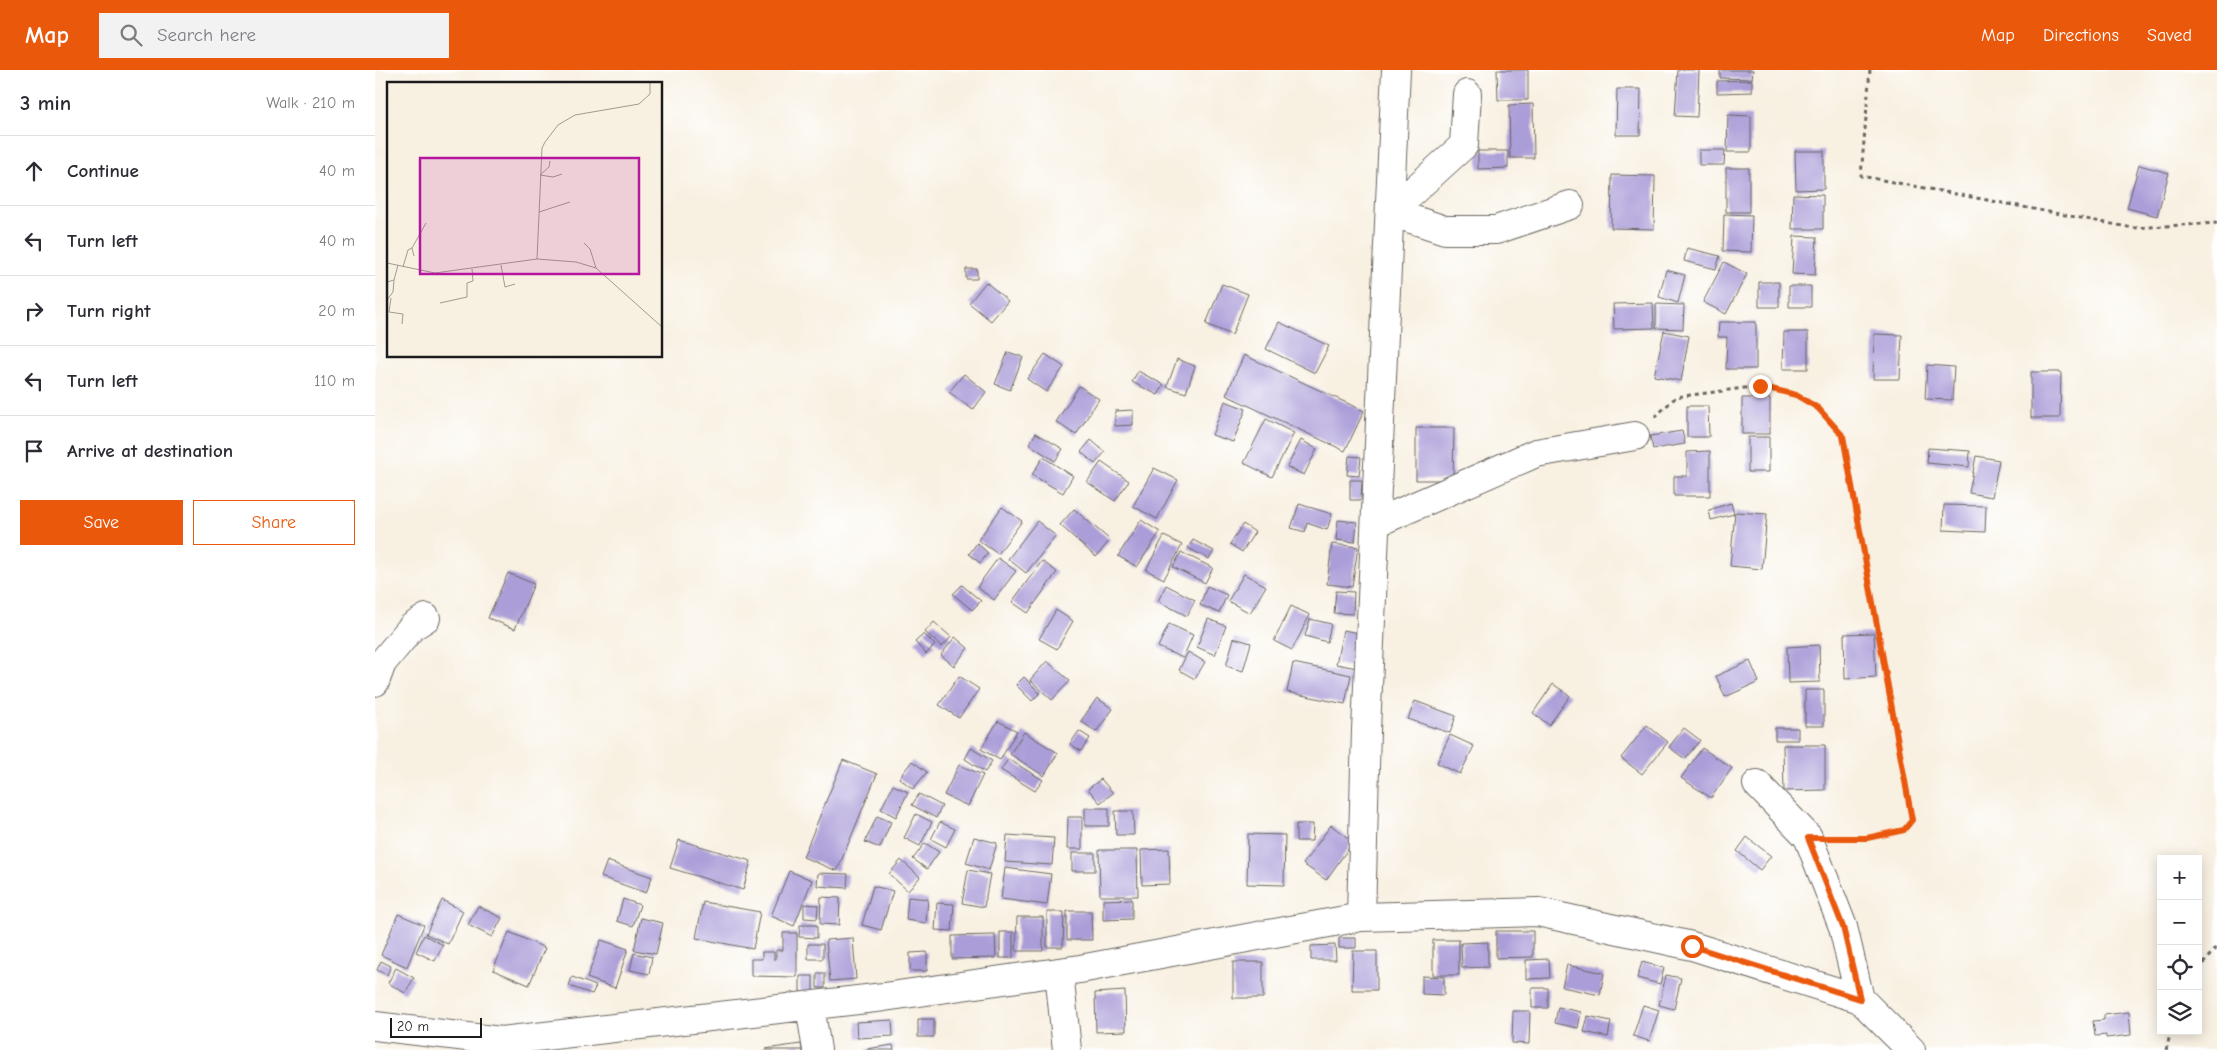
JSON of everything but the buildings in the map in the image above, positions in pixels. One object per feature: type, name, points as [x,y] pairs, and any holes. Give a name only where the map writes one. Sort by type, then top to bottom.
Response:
[{"type":"street","points":[[1361,917],[1365,730],[1396,70]]},
{"type":"street","points":[[1390,212],[1464,145],[1467,94]]},
{"type":"street","points":[[1390,212],[1445,230],[1496,230],[1571,205]]},
{"type":"street","points":[[1376,523],[1536,453],[1635,436]]},
{"type":"street","points":[[375,682],[382,663],[412,627],[426,618]]},
{"type":"street","points":[[1757,784],[1808,838],[1843,927],[1860,999]]},
{"type":"street","points":[[375,1026],[501,1041],[810,1006],[1059,972],[1361,917],[1538,912],[1692,946],[1860,999],[1911,1050]]},
{"type":"street","points":[[1059,972],[1067,1050]]},
{"type":"street","points":[[810,1006],[817,1050]]},
{"type":"path","points":[[1870,70],[1861,176],[2133,228],[2217,223]]},
{"type":"path","points":[[1635,436],[1676,397],[1760,386],[1796,395],[1818,408],[1843,436],[1912,820],[1904,830],[1867,838],[1808,838]]},
{"type":"path","points":[[2202,965],[2217,946]]},
{"type":"path","points":[[2166,1050],[2170,1035]]},
{"type":"route","points":[[1692,946],[1860,999],[1843,927],[1808,838],[1867,838],[1904,830],[1912,820],[1843,436],[1818,408],[1796,395],[1760,386]]}]
